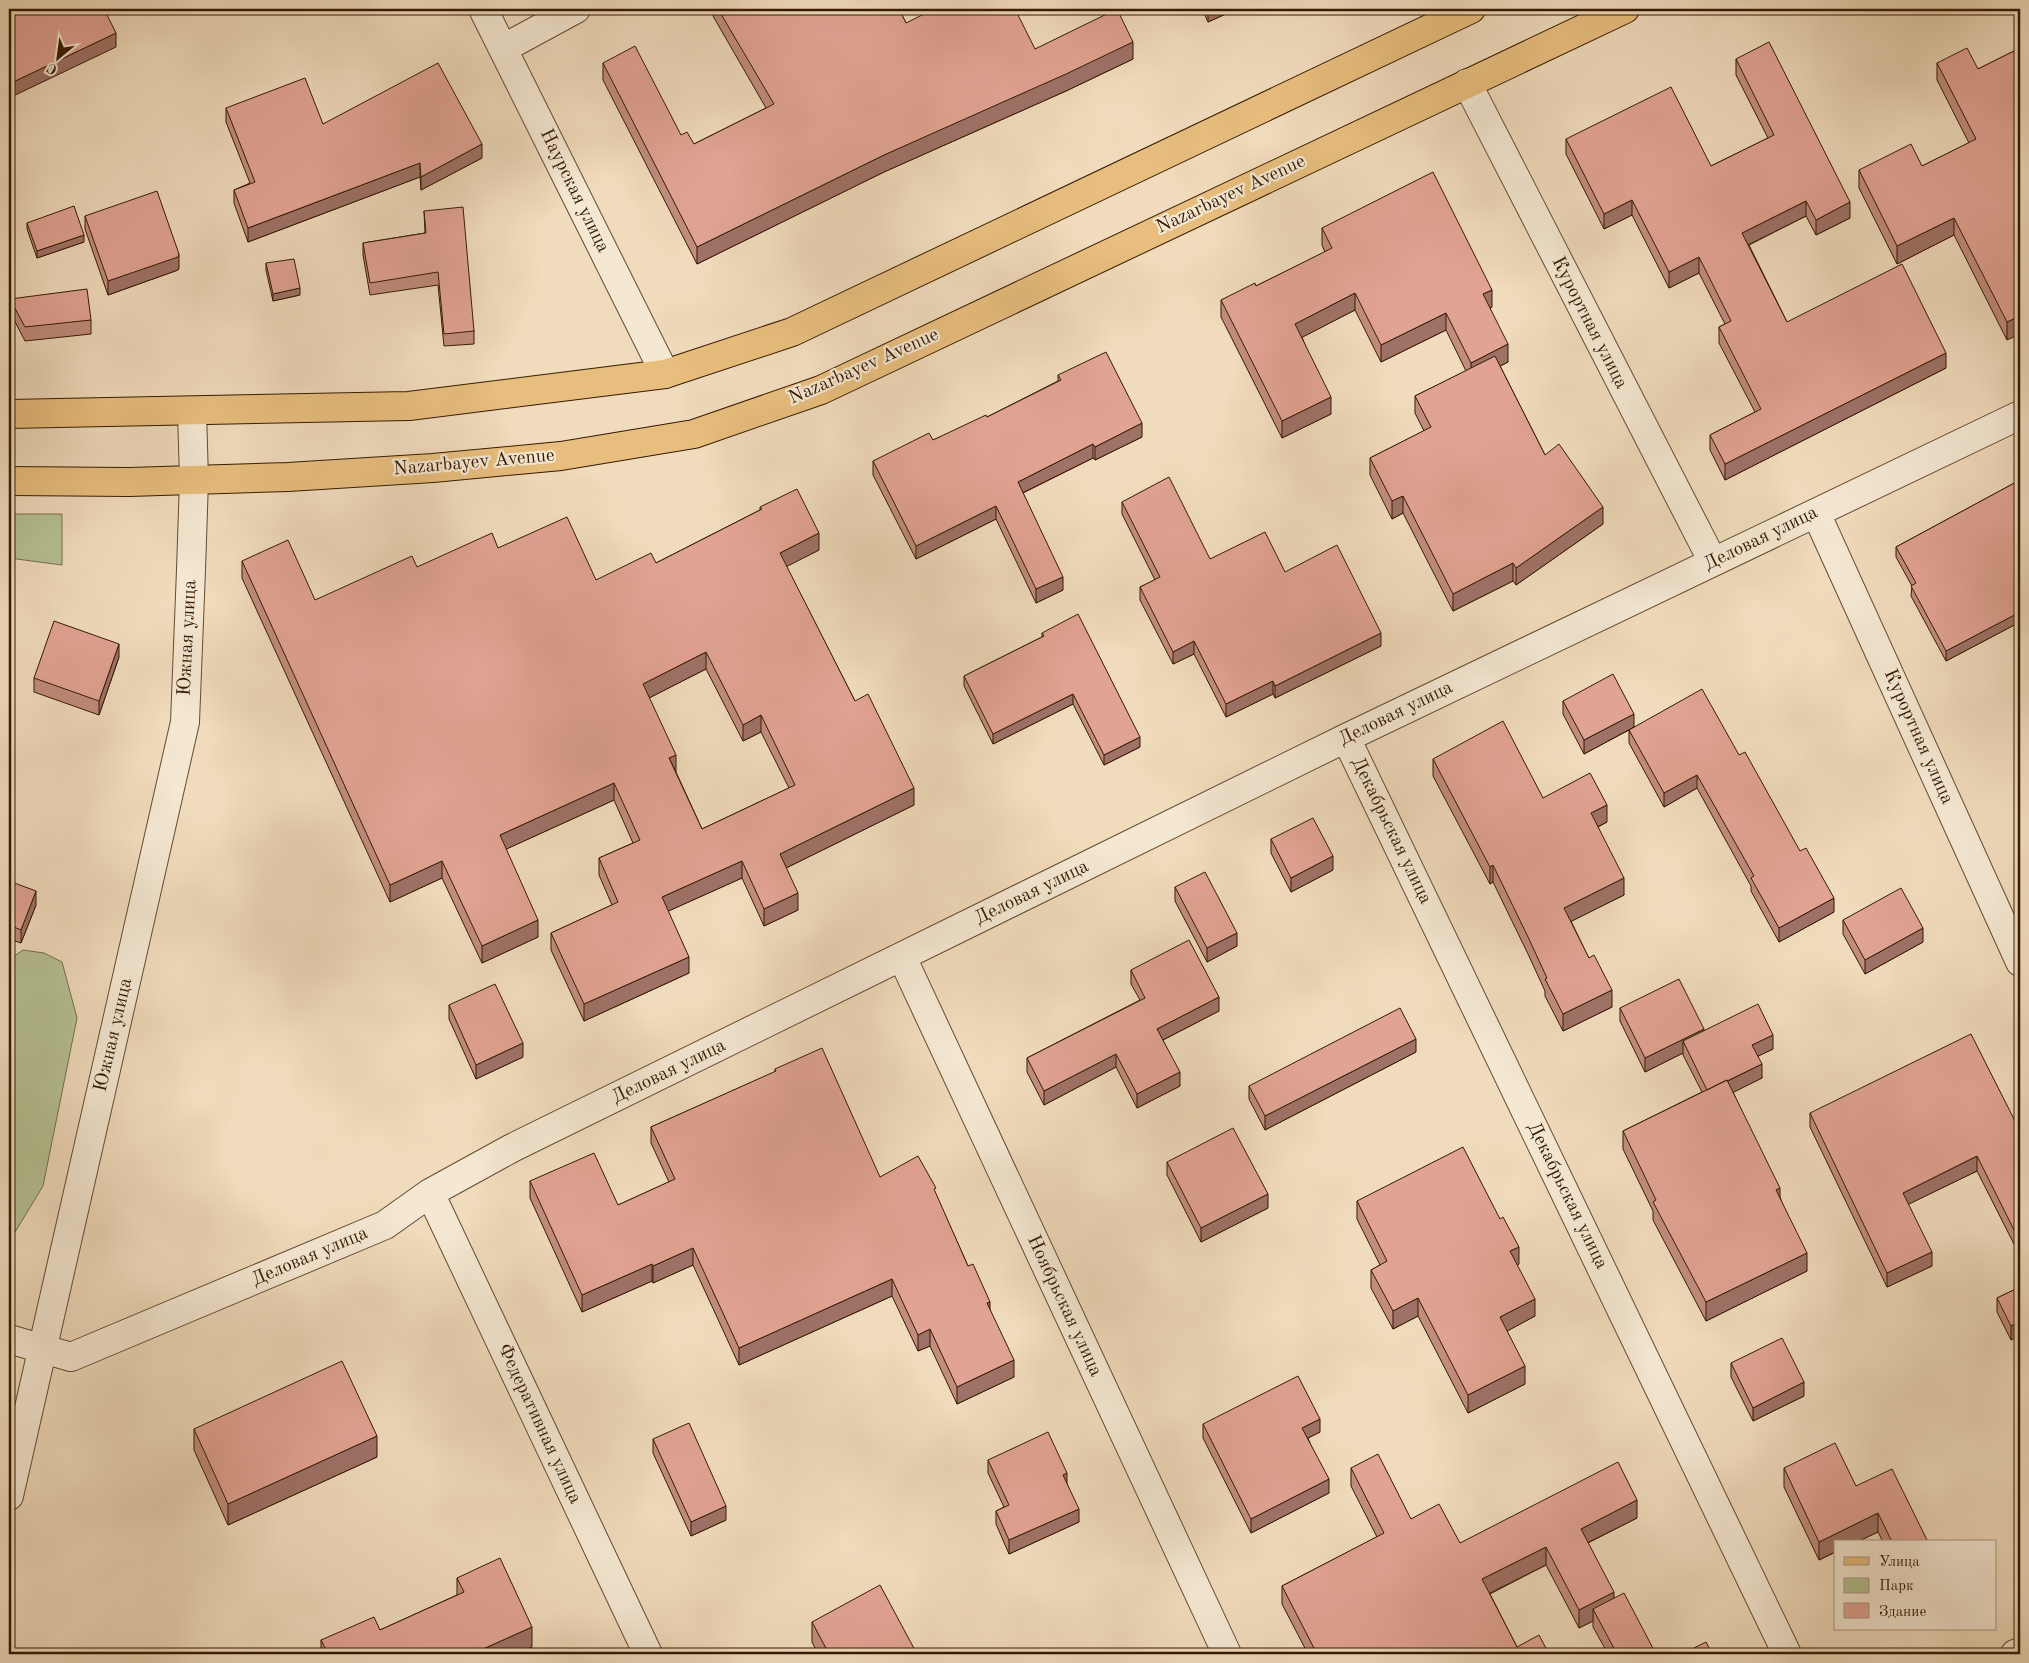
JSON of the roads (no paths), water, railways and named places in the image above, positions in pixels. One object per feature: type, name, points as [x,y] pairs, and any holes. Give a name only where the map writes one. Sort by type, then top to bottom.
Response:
[{"type":"main road","name":"Nazarbayev Avenue","points":[[9,481],[129,482],[288,477],[452,466],[561,456],[694,434],[821,390],[1626,9]]},
{"type":"main road","points":[[9,414],[409,406],[665,374],[792,332],[1458,12]]},
{"type":"street","name":"Наурская улица","points":[[483,9],[665,374]]},
{"type":"street","points":[[504,48],[576,9]]},
{"type":"street","name":"Курортная улица","points":[[1467,83],[1712,562]]},
{"type":"street","name":"Южная улица","points":[[9,1496],[185,722],[194,480],[192,410]]},
{"type":"street","name":"Деловая улица","points":[[9,1339],[70,1357],[385,1225],[430,1194],[512,1148],[1346,738],[2020,415]]},
{"type":"street","name":"Курортная улица","points":[[1816,513],[2020,962]]},
{"type":"street","name":"Декабрьская улица","points":[[1346,738],[1787,1654]]},
{"type":"street","name":"Ноябрьская улица","points":[[902,957],[1226,1654]]},
{"type":"street","name":"Федеративная улица","points":[[430,1194],[648,1654]]},
{"type":"street","points":[[2014,1654],[2020,1652]]}]
